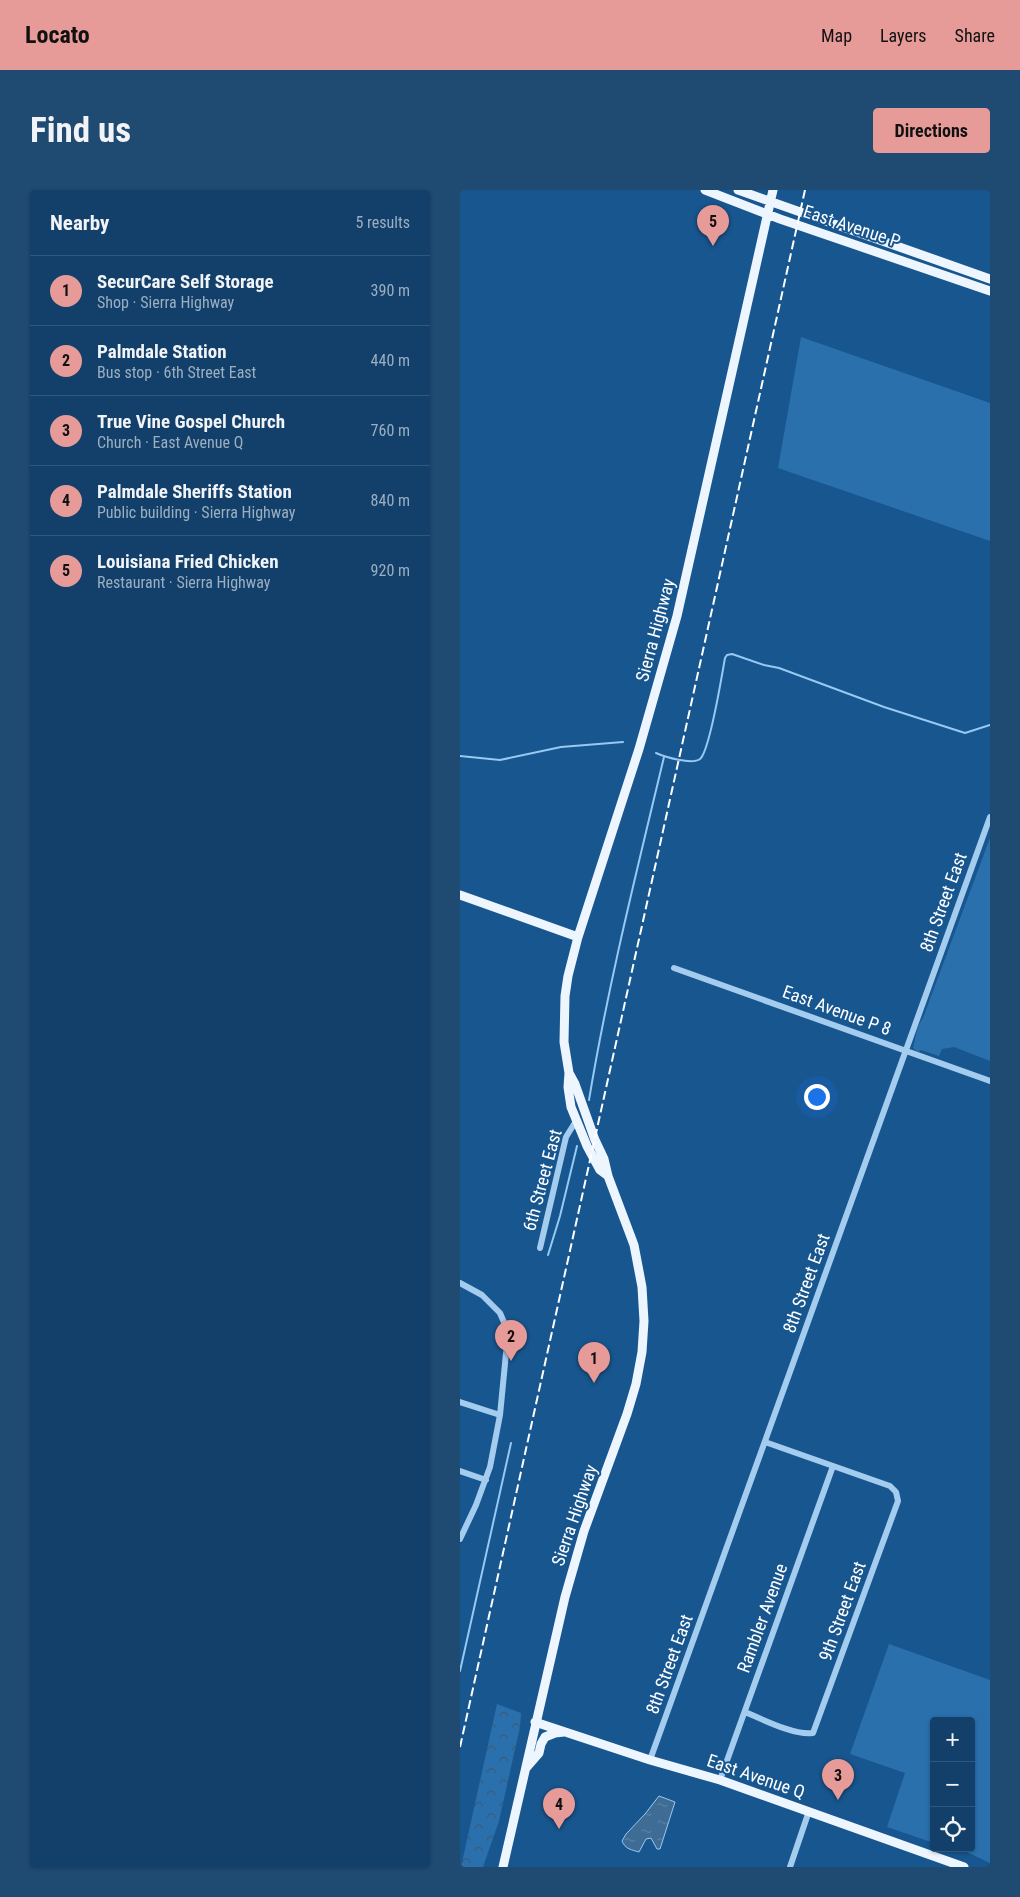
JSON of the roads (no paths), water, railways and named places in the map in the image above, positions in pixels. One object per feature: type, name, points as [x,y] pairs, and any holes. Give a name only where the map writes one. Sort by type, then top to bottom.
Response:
[{"type":"main road","name":"East Avenue P","points":[[705,190],[780,219],[990,291]]},
{"type":"main road","points":[[738,190],[990,279]]},
{"type":"main road","name":"Sierra Highway","points":[[608,1176],[600,1170],[571,1107],[568,1087],[569,1073],[564,1042],[565,996],[568,976],[578,937],[647,720],[677,616],[766,213],[773,190]]},
{"type":"main road","points":[[460,895],[578,937]]},
{"type":"main road","name":"Sierra Highway","points":[[503,1867],[564,1597],[584,1531],[634,1392],[642,1352],[644,1321],[642,1287],[634,1245],[608,1176],[604,1159],[569,1073]]},
{"type":"main road","name":"East Avenue Q","points":[[535,1722],[650,1760],[720,1780],[964,1867]]},
{"type":"main road","points":[[526,1768],[539,1753],[541,1744],[546,1737],[554,1733],[571,1733]]},
{"type":"street","name":"8th Street East","points":[[650,1760],[990,816]]},
{"type":"street","name":"East Avenue P 8","points":[[674,968],[990,1081]]},
{"type":"street","name":"6th Street East","points":[[540,1248],[566,1137],[576,1121]]},
{"type":"street","points":[[460,1283],[474,1290],[490,1302],[500,1313],[506,1328],[508,1344],[494,1452],[486,1480],[460,1539]]},
{"type":"street","points":[[460,1402],[500,1415]]},
{"type":"street","points":[[765,1442],[833,1466]]},
{"type":"street","name":"9th Street East","points":[[745,1712],[806,1734],[813,1733],[898,1500],[896,1492],[890,1486],[833,1466]]},
{"type":"street","name":"Rambler Avenue","points":[[720,1780],[833,1466]]},
{"type":"street","points":[[460,1471],[486,1480]]},
{"type":"street","points":[[790,1867],[809,1811]]},
{"type":"water","points":[[659,1796],[675,1802],[660,1849],[657,1849],[651,1838],[646,1839],[639,1852],[629,1849],[622,1841]]},
{"type":"waterway","points":[[656,753],[685,761],[700,759],[704,753],[712,728],[725,658],[727,655],[732,654],[779,668],[884,707],[965,733],[990,725]]},
{"type":"waterway","points":[[460,756],[500,760],[561,747],[623,742]]},
{"type":"waterway","points":[[589,1100],[614,971],[664,757]]},
{"type":"waterway","points":[[548,1255],[560,1216],[577,1146]]},
{"type":"waterway","points":[[460,1671],[511,1443]]},
{"type":"railway","points":[[460,1747],[805,190]]},
{"type":"place","name":"Louisiana Fried Chicken","points":[[713,246]]},
{"type":"place","name":"Palmdale Station","points":[[511,1361]]},
{"type":"place","name":"SecurCare Self Storage","points":[[594,1383]]},
{"type":"place","name":"True Vine Gospel Church","points":[[838,1800]]},
{"type":"place","name":"Palmdale Sheriffs Station","points":[[559,1829]]}]
